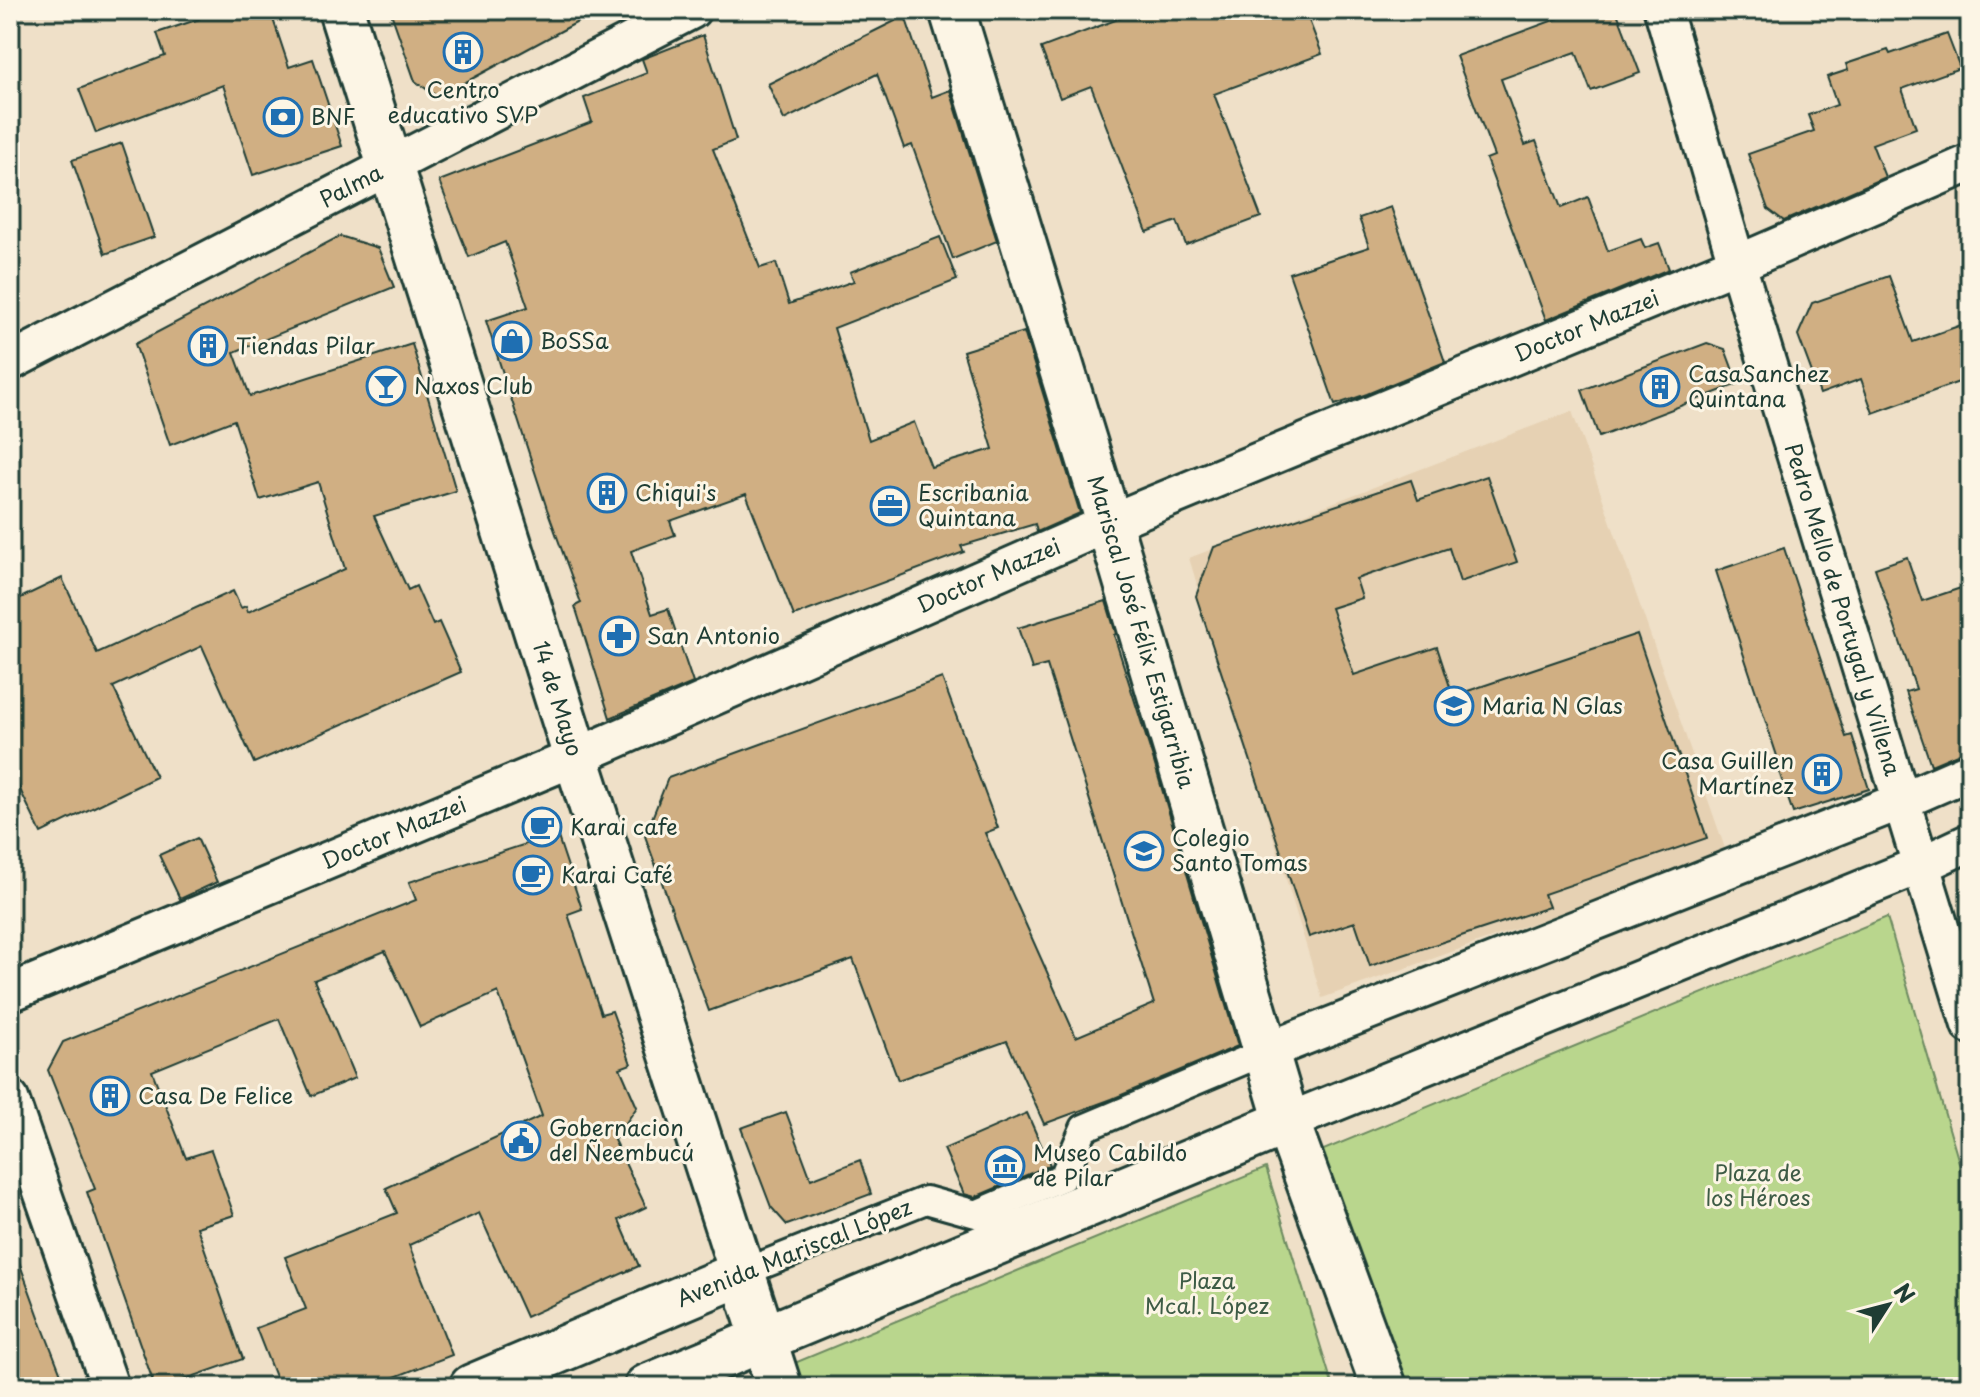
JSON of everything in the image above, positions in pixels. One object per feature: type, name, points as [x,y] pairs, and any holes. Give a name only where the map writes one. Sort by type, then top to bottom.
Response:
[{"type":"main road","name":"14 de Mayo","points":[[341,10],[576,757],[779,1387]]},
{"type":"main road","name":"Mariscal José Félix Estigarribia","points":[[952,10],[1287,1122],[1384,1387]]},
{"type":"main road","points":[[647,1387],[1287,1122]]},
{"type":"main road","name":"Avenida Mariscal López","points":[[472,1387],[742,1273]]},
{"type":"street","name":"Palma","points":[[10,362],[692,10]]},
{"type":"street","name":"Pedro Mello de Portugal y Villena","points":[[1663,10],[1737,264],[1970,1025]]},
{"type":"street","name":"Doctor Mazzei","points":[[10,993],[576,757],[1109,523],[1737,264],[1970,163]]},
{"type":"street","points":[[1267,1051],[1970,771]]},
{"type":"street","points":[[1287,1122],[1921,865],[1970,842]]},
{"type":"street","name":"Avenida Mariscal López","points":[[742,1273],[926,1200],[976,1214],[1063,1177],[1084,1128],[1267,1051]]},
{"type":"street","points":[[10,1099],[110,1387]]},
{"type":"shaded area","name":"Maria N Glas","points":[[1572,411],[1727,854],[1322,998],[1189,558]]},
{"type":"green space","name":"Plaza de los Héroes","points":[[1887,917],[1970,1200],[1970,1387],[1396,1387],[1321,1151]]},
{"type":"green space","name":"Plaza Mcal. López","points":[[1266,1168],[1333,1387],[786,1387],[780,1369]]},
{"type":"building","points":[[196,10],[270,10],[289,67],[313,59],[342,146],[253,175],[223,85],[96,133],[79,89],[165,56],[157,33],[199,19]]},
{"type":"building","name":"Centro educativo SVP","points":[[390,10],[600,10],[438,97],[415,81]]},
{"type":"building","points":[[1142,10],[1305,10],[1322,54],[1214,94],[1261,217],[1186,245],[1177,221],[1147,232],[1091,86],[1060,98],[1041,48]]},
{"type":"building","points":[[1561,10],[1616,10],[1640,73],[1591,91],[1576,52],[1501,79],[1525,145],[1536,141],[1561,208],[1588,197],[1608,251],[1641,239],[1645,248],[1659,243],[1669,269],[1546,320],[1486,159],[1494,156],[1456,56],[1562,17]]},
{"type":"building","points":[[905,16],[932,97],[950,90],[997,241],[953,259],[912,145],[904,148],[877,74],[784,120],[768,84]]},
{"type":"building","points":[[1947,34],[1960,68],[1902,89],[1916,128],[1872,144],[1885,177],[1784,221],[1768,209],[1748,154],[1814,131],[1808,115],[1837,105],[1827,77],[1848,70],[1846,64],[1888,50],[1890,54]]},
{"type":"building","points":[[703,35],[736,140],[713,149],[760,268],[776,263],[789,304],[854,281],[850,272],[940,237],[957,280],[834,328],[869,440],[914,422],[931,467],[993,449],[963,351],[1024,332],[1080,513],[1037,532],[1035,524],[961,546],[964,552],[794,616],[746,494],[670,521],[675,535],[631,551],[652,614],[668,609],[693,683],[610,718],[575,606],[581,603],[486,321],[528,307],[505,242],[469,257],[439,181],[592,122],[584,98],[647,73],[642,59]]},
{"type":"building","points":[[122,143],[154,237],[105,254],[72,160]]},
{"type":"building","points":[[1391,207],[1445,362],[1335,405],[1289,273],[1369,247],[1359,218]]},
{"type":"building","points":[[340,236],[378,248],[394,287],[234,352],[250,396],[412,344],[456,491],[374,516],[408,590],[416,586],[433,625],[439,622],[461,672],[254,763],[202,646],[113,687],[156,777],[41,833],[10,769],[10,603],[62,578],[97,653],[233,591],[241,608],[246,606],[248,612],[345,569],[318,482],[260,500],[234,420],[170,445],[135,344]]},
{"type":"building","points":[[1889,276],[1913,342],[1970,322],[1970,378],[1873,413],[1861,379],[1820,394],[1798,335],[1812,303]]},
{"type":"building","name":"CasaSanchez Quintana","points":[[1707,343],[1725,349],[1738,384],[1599,437],[1582,390]]},
{"type":"building","name":"Maria N Glas","points":[[1487,476],[1517,562],[1460,582],[1449,548],[1356,579],[1362,598],[1331,608],[1354,675],[1437,647],[1453,696],[1637,634],[1707,838],[1544,894],[1549,907],[1370,966],[1355,922],[1309,937],[1196,596],[1214,547],[1411,480],[1418,500]]},
{"type":"building","points":[[1784,548],[1846,737],[1852,735],[1869,789],[1793,813],[1716,571]]},
{"type":"building","points":[[1907,557],[1922,601],[1970,585],[1970,750],[1931,765],[1906,692],[1916,689],[1875,568]]},
{"type":"building","points":[[1106,601],[1238,1046],[1044,1124],[1007,1041],[898,1080],[853,959],[709,1011],[645,836],[668,778],[942,678],[998,828],[985,833],[1076,1037],[1154,1004],[1047,665],[1032,669],[1018,628]]},
{"type":"building","points":[[557,834],[582,909],[568,914],[601,1014],[612,1011],[631,1064],[620,1068],[637,1107],[614,1140],[646,1207],[619,1220],[639,1266],[526,1317],[479,1213],[409,1245],[452,1355],[369,1387],[279,1387],[256,1328],[306,1309],[285,1257],[397,1213],[386,1188],[542,1116],[498,992],[420,1027],[385,951],[314,980],[355,1078],[311,1096],[279,1019],[152,1071],[186,1158],[211,1150],[234,1215],[197,1227],[243,1359],[163,1387],[155,1387],[87,1192],[95,1189],[48,1070],[63,1042],[416,900],[409,882]]},
{"type":"building","points":[[197,838],[217,882],[180,899],[159,855]]},
{"type":"building","points":[[786,1112],[811,1179],[860,1160],[871,1194],[787,1225],[771,1207],[741,1128]]},
{"type":"building","name":"Museo Cabildo de Pilar","points":[[1027,1113],[1050,1165],[975,1197],[964,1194],[944,1149]]},
{"type":"building","points":[[14,1248],[66,1387],[10,1387],[10,1249]]},
{"type":"place","name":"Centro educativo SVP","points":[[463,52]]},
{"type":"place","name":"BNF","points":[[283,117]]},
{"type":"place","name":"BoSSa","points":[[512,341]]},
{"type":"place","name":"Tiendas Pilar","points":[[208,346]]},
{"type":"place","name":"Naxos Club","points":[[386,386]]},
{"type":"place","name":"CasaSanchez Quintana","points":[[1660,387]]},
{"type":"place","name":"Chiqui's","points":[[607,493]]},
{"type":"place","name":"Escribania Quintana","points":[[890,506]]},
{"type":"place","name":"San Antonio","points":[[619,636]]},
{"type":"place","name":"Maria N Glas","points":[[1454,706]]},
{"type":"place","name":"Casa Guillen Martínez","points":[[1822,774]]},
{"type":"place","name":"Karai cafe","points":[[542,827]]},
{"type":"place","name":"Colegio Santo Tomas","points":[[1144,851]]},
{"type":"place","name":"Karai Café","points":[[533,875]]},
{"type":"place","name":"Casa De Felice","points":[[110,1096]]},
{"type":"place","name":"Gobernacion del Ñeembucú","points":[[521,1141]]},
{"type":"place","name":"Museo Cabildo de Pilar","points":[[1005,1166]]}]
